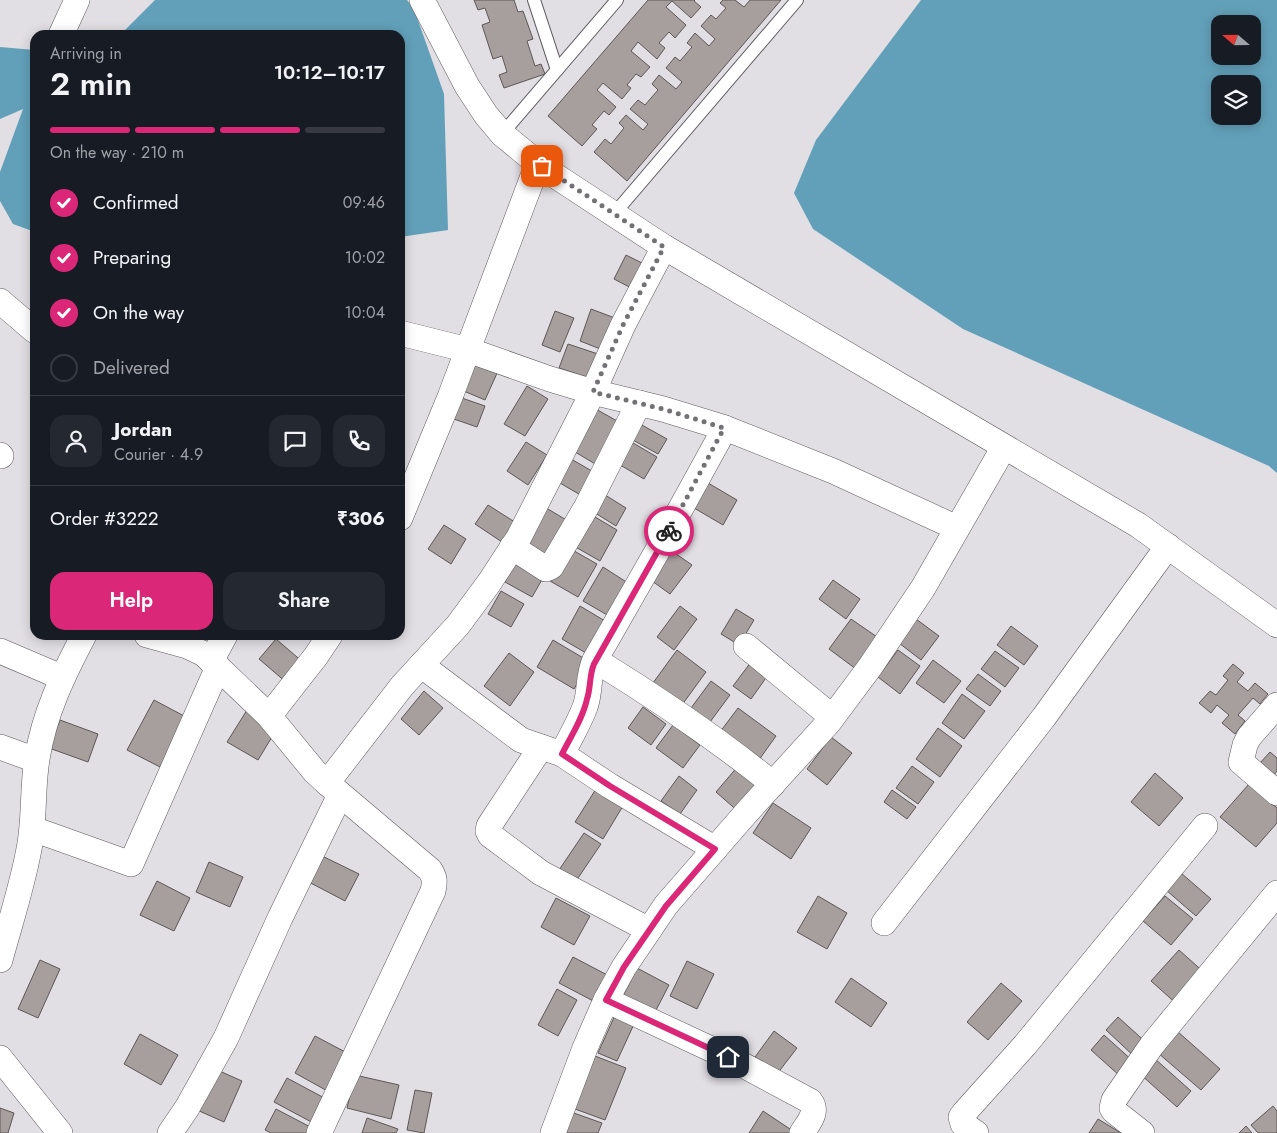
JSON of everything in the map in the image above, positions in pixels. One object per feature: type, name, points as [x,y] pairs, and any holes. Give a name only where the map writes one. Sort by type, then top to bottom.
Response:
[{"type":"street","points":[[63,30],[77,0]]},
{"type":"street","points":[[422,0],[467,86],[486,115],[502,134],[538,164],[664,247],[1138,525],[1277,625]]},
{"type":"street","points":[[405,506],[468,350],[538,164]]},
{"type":"street","points":[[170,1133],[187,1108],[226,1038],[280,918],[333,789],[402,686],[458,625],[489,584],[512,547],[527,522],[593,392],[623,325],[664,247]]},
{"type":"street","points":[[0,301],[30,327]]},
{"type":"street","points":[[405,334],[468,350],[550,379],[724,428],[833,471],[957,528]]},
{"type":"street","points":[[512,547],[546,569],[551,567],[587,506],[639,403]]},
{"type":"street","points":[[649,930],[541,873],[490,835],[488,831],[489,826],[585,707],[588,697],[589,676],[596,660],[724,428]]},
{"type":"street","points":[[553,1133],[585,1048],[606,1000],[624,967],[666,906],[832,717],[870,667],[912,604],[1004,447]]},
{"type":"street","points":[[884,923],[1044,717],[1168,546]]},
{"type":"street","points":[[0,960],[5,923],[29,850],[33,829],[36,760],[50,705],[61,677],[81,640]]},
{"type":"street","points":[[165,640],[187,646],[204,654],[269,716],[315,772],[430,870],[434,876],[433,891],[319,1133]]},
{"type":"street","points":[[33,829],[131,864],[223,640]]},
{"type":"street","points":[[269,716],[327,640]]},
{"type":"street","points":[[746,646],[832,717]]},
{"type":"street","points":[[0,652],[61,677]]},
{"type":"street","points":[[596,660],[642,688],[731,750],[773,784]]},
{"type":"street","points":[[421,665],[521,740],[552,750],[715,849]]},
{"type":"street","points":[[1275,710],[1249,737],[1241,762],[1277,793]]},
{"type":"street","points":[[0,748],[36,760]]},
{"type":"street","points":[[976,1133],[963,1124],[961,1117],[1025,1045],[1206,826]]},
{"type":"street","points":[[1142,1133],[1114,1111],[1112,1108],[1114,1100],[1152,1046],[1277,893]]},
{"type":"street","points":[[606,1000],[728,1057],[810,1101],[813,1105],[814,1113],[802,1133]]},
{"type":"street","points":[[0,1058],[60,1133]]},
{"type":"lane","points":[[534,0],[557,70]]},
{"type":"lane","points":[[502,134],[617,0]]},
{"type":"lane","points":[[614,214],[797,0]]},
{"type":"water","points":[[155,0],[407,0],[414,9],[444,94],[448,230],[405,236],[405,30],[125,30]]},
{"type":"water","points":[[921,0],[1277,0],[1277,473],[1269,466],[963,329],[813,229],[794,193],[816,140]]},
{"type":"water","points":[[0,47],[30,50],[30,230],[13,224],[0,201],[0,172],[23,109],[0,119]]},
{"type":"building","points":[[474,0],[514,0],[518,12],[523,11],[533,39],[527,41],[535,66],[541,64],[545,74],[504,88],[499,75],[507,72],[502,56],[493,59],[482,25],[490,22],[485,8],[478,10]]},
{"type":"building","points":[[648,0],[695,0],[701,7],[691,18],[672,1],[666,7],[686,25],[675,38],[669,32],[659,43],[665,48],[657,59],[638,42],[631,51],[650,67],[641,77],[636,74],[627,85],[631,88],[622,99],[603,83],[597,90],[616,107],[609,115],[604,111],[592,125],[597,129],[582,146],[548,116]]},
{"type":"building","points":[[723,0],[735,0],[744,7],[750,0],[781,0],[627,181],[594,152],[605,139],[611,144],[624,128],[619,123],[626,115],[643,130],[648,124],[630,109],[638,100],[645,105],[658,90],[652,84],[659,75],[676,89],[682,82],[666,68],[675,57],[680,61],[692,47],[687,43],[695,33],[709,46],[715,39],[701,26],[711,15],[716,19],[726,8],[720,3]]},
{"type":"building","points":[[626,255],[648,266],[635,290],[614,279]]},
{"type":"building","points":[[591,309],[615,318],[603,350],[580,341]]},
{"type":"building","points":[[555,311],[574,318],[560,352],[542,345]]},
{"type":"building","points":[[568,344],[604,356],[596,380],[559,368]]},
{"type":"building","points":[[472,359],[498,371],[485,400],[459,389]]},
{"type":"building","points":[[527,386],[548,399],[525,436],[504,424]]},
{"type":"building","points":[[456,396],[485,406],[477,427],[448,417]]},
{"type":"building","points":[[594,408],[626,426],[602,468],[570,449]]},
{"type":"building","points":[[640,424],[667,439],[658,454],[631,439]]},
{"type":"building","points":[[628,440],[657,457],[644,479],[615,462]]},
{"type":"building","points":[[526,442],[547,455],[528,485],[507,471]]},
{"type":"building","points":[[566,456],[597,474],[584,497],[553,479]]},
{"type":"building","points":[[708,483],[737,500],[723,525],[694,508]]},
{"type":"building","points":[[602,493],[626,508],[616,526],[592,511]]},
{"type":"building","points":[[488,505],[521,526],[508,546],[475,524]]},
{"type":"building","points":[[543,506],[573,524],[552,562],[521,544]]},
{"type":"building","points":[[590,514],[617,530],[600,561],[572,545]]},
{"type":"building","points":[[444,525],[466,539],[451,564],[428,549]]},
{"type":"building","points":[[569,548],[597,564],[578,597],[550,581]]},
{"type":"building","points":[[669,549],[692,565],[670,594],[648,578]]},
{"type":"building","points":[[516,562],[543,578],[532,597],[505,582]]},
{"type":"building","points":[[603,567],[628,583],[609,616],[583,601]]},
{"type":"building","points":[[833,580],[860,599],[846,619],[819,599]]},
{"type":"building","points":[[501,591],[524,604],[511,627],[488,614]]},
{"type":"building","points":[[580,606],[605,621],[586,653],[562,639]]},
{"type":"building","points":[[680,606],[697,619],[674,650],[657,637]]},
{"type":"building","points":[[736,609],[754,620],[739,645],[721,634]]},
{"type":"building","points":[[851,619],[883,641],[860,672],[829,649]]},
{"type":"building","points":[[916,619],[939,636],[921,660],[899,643]]},
{"type":"building","points":[[1011,626],[1038,646],[1024,665],[997,645]]},
{"type":"building","points":[[277,640],[304,663],[287,683],[259,659]]},
{"type":"building","points":[[553,640],[590,662],[574,689],[537,667]]},
{"type":"building","points":[[677,650],[706,672],[679,709],[650,687]]},
{"type":"building","points":[[898,650],[920,666],[900,694],[878,677]]},
{"type":"building","points":[[995,651],[1019,668],[1005,687],[981,669]]},
{"type":"building","points":[[509,653],[534,672],[510,706],[484,686]]},
{"type":"building","points":[[933,660],[961,681],[944,703],[916,683]]},
{"type":"building","points":[[751,662],[768,675],[751,699],[733,686]]},
{"type":"building","points":[[1233,664],[1244,673],[1237,682],[1248,691],[1255,683],[1268,694],[1260,704],[1253,698],[1238,715],[1245,721],[1235,734],[1222,723],[1229,715],[1217,705],[1211,713],[1199,703],[1210,691],[1216,695],[1228,680],[1223,676]]},
{"type":"building","points":[[978,674],[1001,691],[990,706],[966,689]]},
{"type":"building","points":[[711,681],[730,695],[707,726],[688,712]]},
{"type":"building","points":[[424,691],[443,708],[419,735],[401,719]]},
{"type":"building","points":[[962,694],[985,711],[964,739],[942,723]]},
{"type":"building","points":[[154,700],[186,717],[160,767],[127,750]]},
{"type":"building","points":[[643,707],[666,724],[651,745],[628,728]]},
{"type":"building","points":[[738,708],[776,736],[756,764],[717,736]]},
{"type":"building","points":[[247,710],[275,732],[258,760],[227,742]]},
{"type":"building","points":[[60,720],[98,734],[88,762],[49,748]]},
{"type":"building","points":[[673,725],[700,745],[683,768],[656,748]]},
{"type":"building","points":[[938,728],[962,746],[940,777],[916,759]]},
{"type":"building","points":[[831,737],[852,753],[827,785],[807,769]]},
{"type":"building","points":[[1270,752],[1277,758],[1277,771],[1274,775],[1260,763]]},
{"type":"building","points":[[739,765],[764,785],[740,813],[716,792]]},
{"type":"building","points":[[912,766],[934,782],[918,804],[896,788]]},
{"type":"building","points":[[1155,773],[1183,798],[1159,826],[1131,802]]},
{"type":"building","points":[[679,776],[697,790],[680,814],[661,801]]},
{"type":"building","points":[[1249,784],[1277,808],[1277,823],[1256,847],[1220,817]]},
{"type":"building","points":[[596,789],[623,806],[603,839],[575,822]]},
{"type":"building","points":[[892,790],[916,807],[907,819],[884,802]]},
{"type":"building","points":[[773,803],[811,828],[791,859],[753,833]]},
{"type":"building","points":[[584,833],[601,844],[576,881],[559,870]]},
{"type":"building","points":[[318,854],[359,874],[345,901],[305,880]]},
{"type":"building","points":[[209,862],[243,877],[230,907],[196,892]]},
{"type":"building","points":[[1181,873],[1211,899],[1196,916],[1166,890]]},
{"type":"building","points":[[157,881],[190,898],[174,931],[140,915]]},
{"type":"building","points":[[818,896],[847,913],[827,949],[797,932]]},
{"type":"building","points":[[1165,896],[1193,919],[1171,945],[1143,921]]},
{"type":"building","points":[[556,898],[590,916],[574,945],[541,927]]},
{"type":"building","points":[[1179,950],[1207,975],[1179,1006],[1151,981]]},
{"type":"building","points":[[573,957],[613,978],[599,1004],[559,983]]},
{"type":"building","points":[[40,960],[60,969],[38,1018],[18,1009]]},
{"type":"building","points":[[687,961],[714,974],[697,1009],[670,996]]},
{"type":"building","points":[[637,968],[669,985],[653,1016],[621,1000]]},
{"type":"building","points":[[851,978],[887,1003],[871,1027],[835,1002]]},
{"type":"building","points":[[1001,983],[1022,1001],[988,1040],[967,1022]]},
{"type":"building","points":[[557,989],[577,1000],[558,1036],[538,1025]]},
{"type":"building","points":[[616,1013],[635,1022],[617,1061],[598,1053]]},
{"type":"building","points":[[1118,1017],[1150,1046],[1137,1059],[1106,1030]]},
{"type":"building","points":[[774,1031],[797,1048],[777,1074],[755,1057]]},
{"type":"building","points":[[1177,1031],[1220,1069],[1201,1090],[1158,1053]]},
{"type":"building","points":[[140,1034],[178,1055],[161,1085],[124,1064]]},
{"type":"building","points":[[1104,1035],[1134,1062],[1121,1077],[1091,1050]]},
{"type":"building","points":[[315,1036],[351,1055],[331,1093],[295,1073]]},
{"type":"building","points":[[595,1056],[626,1068],[605,1120],[575,1109]]},
{"type":"building","points":[[1154,1058],[1191,1091],[1177,1107],[1140,1074]]},
{"type":"building","points":[[215,1069],[242,1081],[224,1122],[197,1110]]},
{"type":"building","points":[[355,1075],[399,1085],[391,1119],[347,1108]]},
{"type":"building","points":[[287,1078],[330,1101],[317,1125],[274,1102]]},
{"type":"building","points":[[415,1090],[432,1093],[424,1133],[407,1130]]},
{"type":"building","points":[[1273,1106],[1277,1111],[1277,1133],[1258,1133],[1251,1125]]},
{"type":"building","points":[[0,1108],[14,1113],[8,1133],[0,1133]]},
{"type":"building","points":[[276,1109],[318,1131],[317,1133],[271,1133],[265,1130]]},
{"type":"building","points":[[763,1111],[796,1133],[749,1133]]},
{"type":"building","points":[[571,1112],[602,1123],[598,1133],[564,1133]]},
{"type":"building","points":[[367,1118],[398,1129],[396,1133],[362,1133]]},
{"type":"building","points":[[1098,1119],[1121,1133],[1089,1133]]},
{"type":"building","points":[[1246,1126],[1252,1133],[1239,1133]]},
{"type":"way so far","points":[[542,166],[664,247],[623,325],[593,392],[663,409],[724,428],[669,531]]},
{"type":"route","points":[[669,531],[594,664],[589,676],[588,697],[585,707],[562,754],[610,786],[715,849],[666,906],[624,967],[606,1000],[728,1057]]}]
